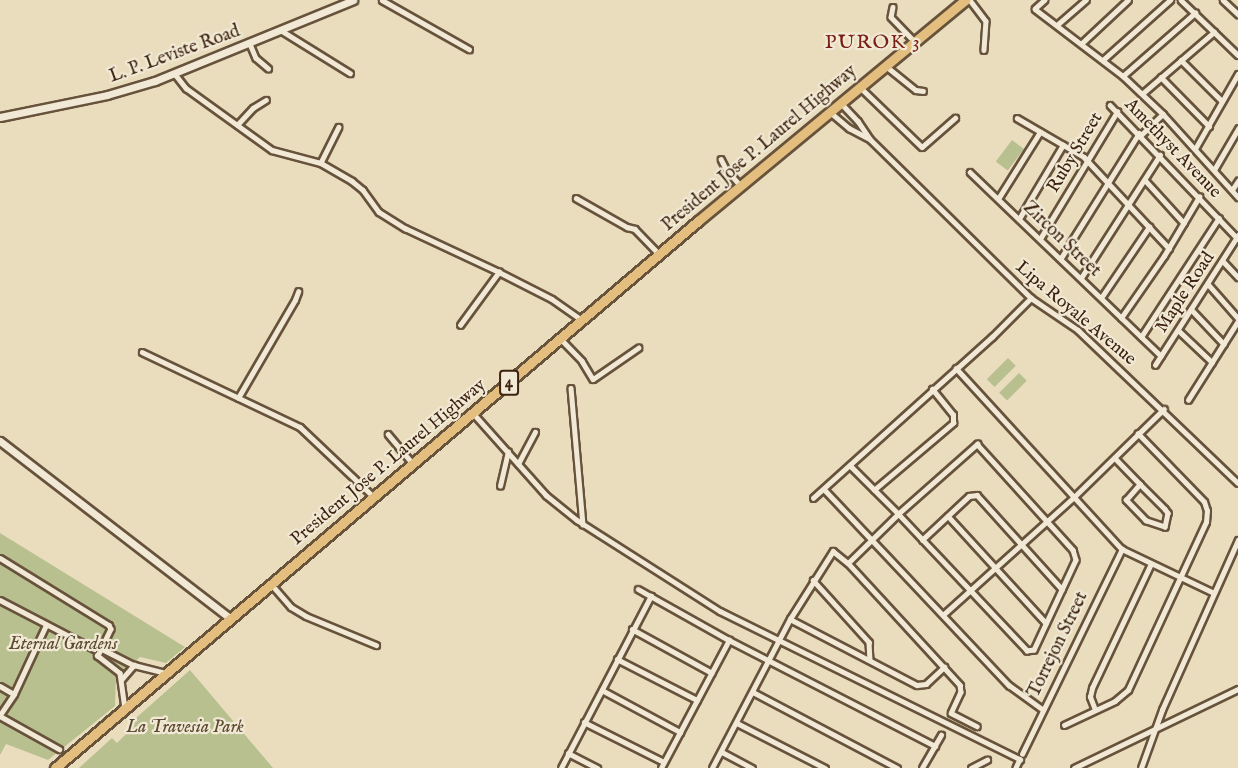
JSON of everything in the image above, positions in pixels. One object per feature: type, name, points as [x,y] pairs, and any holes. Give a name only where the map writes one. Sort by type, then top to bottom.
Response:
[{"type":"highway","name":"President Jose P. Laurel Highway","points":[[55,768],[659,254],[965,0]]},
{"type":"main road","name":"L. P. Leviste Road","points":[[0,117],[108,95],[175,74],[353,0]]},
{"type":"main road","points":[[0,441],[231,620]]},
{"type":"street","points":[[382,0],[469,49]]},
{"type":"street","points":[[965,0],[986,21],[984,50]]},
{"type":"street","points":[[1045,0],[1035,9],[1123,76],[1163,114],[1238,197]]},
{"type":"street","points":[[1057,25],[1086,0]]},
{"type":"street","points":[[1081,44],[1128,0]]},
{"type":"street","points":[[1103,60],[1170,0]]},
{"type":"street","points":[[1181,0],[1238,55]]},
{"type":"street","points":[[1223,0],[1238,14]]},
{"type":"street","points":[[893,7],[891,17],[915,42]]},
{"type":"street","points":[[1123,76],[1195,13]]},
{"type":"street","points":[[282,31],[350,73]]},
{"type":"street","points":[[1142,94],[1214,32]]},
{"type":"street","points":[[250,44],[254,55],[268,68]]},
{"type":"street","points":[[1181,60],[1222,101]]},
{"type":"street","points":[[886,66],[916,90],[923,91]]},
{"type":"street","points":[[175,74],[186,88],[272,150],[321,163],[352,181],[363,190],[379,212],[405,228],[552,299],[582,320]]},
{"type":"street","points":[[1195,150],[1238,74]]},
{"type":"street","points":[[1161,77],[1209,126]]},
{"type":"street","points":[[860,87],[922,147],[955,118]]},
{"type":"street","points":[[237,125],[253,108],[266,100]]},
{"type":"street","name":"Lipa Royale Avenue","points":[[840,103],[858,121],[870,139],[1031,297],[1078,330],[1238,483]]},
{"type":"street","name":"Amethyst Avenue","points":[[1110,105],[1237,237]]},
{"type":"street","name":"Lipa Royale Avenue","points":[[830,112],[849,128],[870,139]]},
{"type":"street","name":"Ruby Street","points":[[1040,238],[1117,112]]},
{"type":"street","points":[[1061,258],[1140,134],[1163,114]]},
{"type":"street","points":[[1017,118],[1088,161],[1169,248]]},
{"type":"street","points":[[321,163],[339,127]]},
{"type":"street","points":[[1214,170],[1238,129]]},
{"type":"street","points":[[998,199],[1040,132]]},
{"type":"street","points":[[1019,219],[1063,145]]},
{"type":"street","points":[[1081,278],[1160,155]]},
{"type":"street","points":[[721,159],[726,169],[741,186]]},
{"type":"street","name":"Zircon Street","points":[[970,172],[1161,356]]},
{"type":"street","points":[[1145,180],[1184,223]]},
{"type":"street","points":[[1233,190],[1238,181]]},
{"type":"street","points":[[1121,318],[1169,248],[1199,197]]},
{"type":"street","points":[[576,198],[627,227],[635,229],[659,254]]},
{"type":"street","points":[[1141,338],[1219,219]]},
{"type":"street","points":[[1101,298],[1149,226]]},
{"type":"street","name":"Maple Road","points":[[1155,364],[1237,237]]},
{"type":"street","points":[[1223,261],[1238,277]]},
{"type":"street","points":[[460,325],[499,272]]},
{"type":"street","points":[[1188,400],[1238,320],[1208,285]]},
{"type":"street","points":[[238,398],[298,292]]},
{"type":"street","points":[[813,498],[1031,297]]},
{"type":"street","points":[[1191,309],[1224,344]]},
{"type":"street","points":[[1178,330],[1212,362]]},
{"type":"street","points":[[561,339],[582,361],[593,379],[638,348]]},
{"type":"street","points":[[141,352],[300,427],[374,497]]},
{"type":"street","points":[[956,368],[1122,549],[1212,592]]},
{"type":"street","points":[[571,388],[583,524]]},
{"type":"street","points":[[874,490],[953,423],[953,415],[932,389]]},
{"type":"street","points":[[943,615],[1073,498],[1164,410]]},
{"type":"street","points":[[473,413],[546,495],[583,524],[695,596],[1021,757]]},
{"type":"street","points":[[518,464],[535,432]]},
{"type":"street","points":[[388,434],[413,464]]},
{"type":"street","points":[[1065,725],[1115,701],[1128,690],[1206,522],[1207,511],[1204,502],[1138,434]]},
{"type":"street","points":[[848,563],[898,514],[977,444],[1047,520],[1075,555],[1076,560],[1034,650],[1027,651],[898,514],[850,465]]},
{"type":"street","points":[[500,486],[508,452]]},
{"type":"street","points":[[1115,458],[1168,513],[1165,527],[1146,521],[1126,500],[1140,484]]},
{"type":"street","points":[[824,489],[1018,694],[1042,709]]},
{"type":"street","points":[[922,540],[969,496],[977,495],[1062,589]]},
{"type":"street","points":[[948,516],[1046,623]]},
{"type":"street","points":[[1141,768],[1212,592],[1238,540]]},
{"type":"street","name":"Torrejon Street","points":[[1016,768],[1042,709],[1122,549]]},
{"type":"street","points":[[712,768],[790,619],[833,551],[848,563],[962,688],[951,713],[977,726]]},
{"type":"street","points":[[0,558],[109,625],[111,629],[98,656]]},
{"type":"street","points":[[1095,710],[1090,697],[1092,688],[1151,564]]},
{"type":"street","points":[[813,580],[869,642],[870,659]]},
{"type":"street","points":[[272,585],[291,607],[376,645]]},
{"type":"street","points":[[638,589],[729,640],[935,746]]},
{"type":"street","points":[[561,768],[632,628],[651,596]]},
{"type":"street","points":[[0,600],[94,649],[102,649],[134,665],[168,673]]},
{"type":"street","points":[[790,619],[922,686],[944,667]]},
{"type":"street","points":[[46,625],[14,694],[0,715],[59,749]]},
{"type":"street","points":[[632,628],[712,673]]},
{"type":"street","points":[[661,768],[729,640]]},
{"type":"street","points":[[94,649],[98,656],[118,670],[124,710]]},
{"type":"street","points":[[617,659],[697,700]]},
{"type":"street","points":[[121,680],[134,665]]},
{"type":"street","points":[[0,686],[14,694]]},
{"type":"street","points":[[1074,768],[1238,689]]},
{"type":"street","points":[[602,690],[680,732]]},
{"type":"street","points":[[753,692],[897,768]]},
{"type":"street","points":[[584,722],[664,762]]},
{"type":"street","points":[[737,723],[825,768]]},
{"type":"street","points":[[922,768],[941,735]]},
{"type":"street","points":[[722,752],[752,768]]},
{"type":"street","points":[[568,753],[597,768]]},
{"type":"street","points":[[971,768],[987,760]]},
{"type":"green space","points":[[1012,140],[1024,149],[1008,171],[996,162]]},
{"type":"green space","points":[[1008,358],[1016,366],[995,387],[987,379]]},
{"type":"green space","points":[[1019,373],[1027,381],[1007,401],[999,393]]},
{"type":"green space","name":"Eternal Gardens","points":[[0,533],[185,647],[166,663],[140,657],[116,678],[115,706],[48,760],[6,744],[0,755]]},
{"type":"green space","name":"La Travesia Park","points":[[190,670],[273,768],[79,768],[112,738],[117,743],[130,730],[127,726]]},
{"type":"district","name":"PUROK 3","points":[[873,42]]}]
